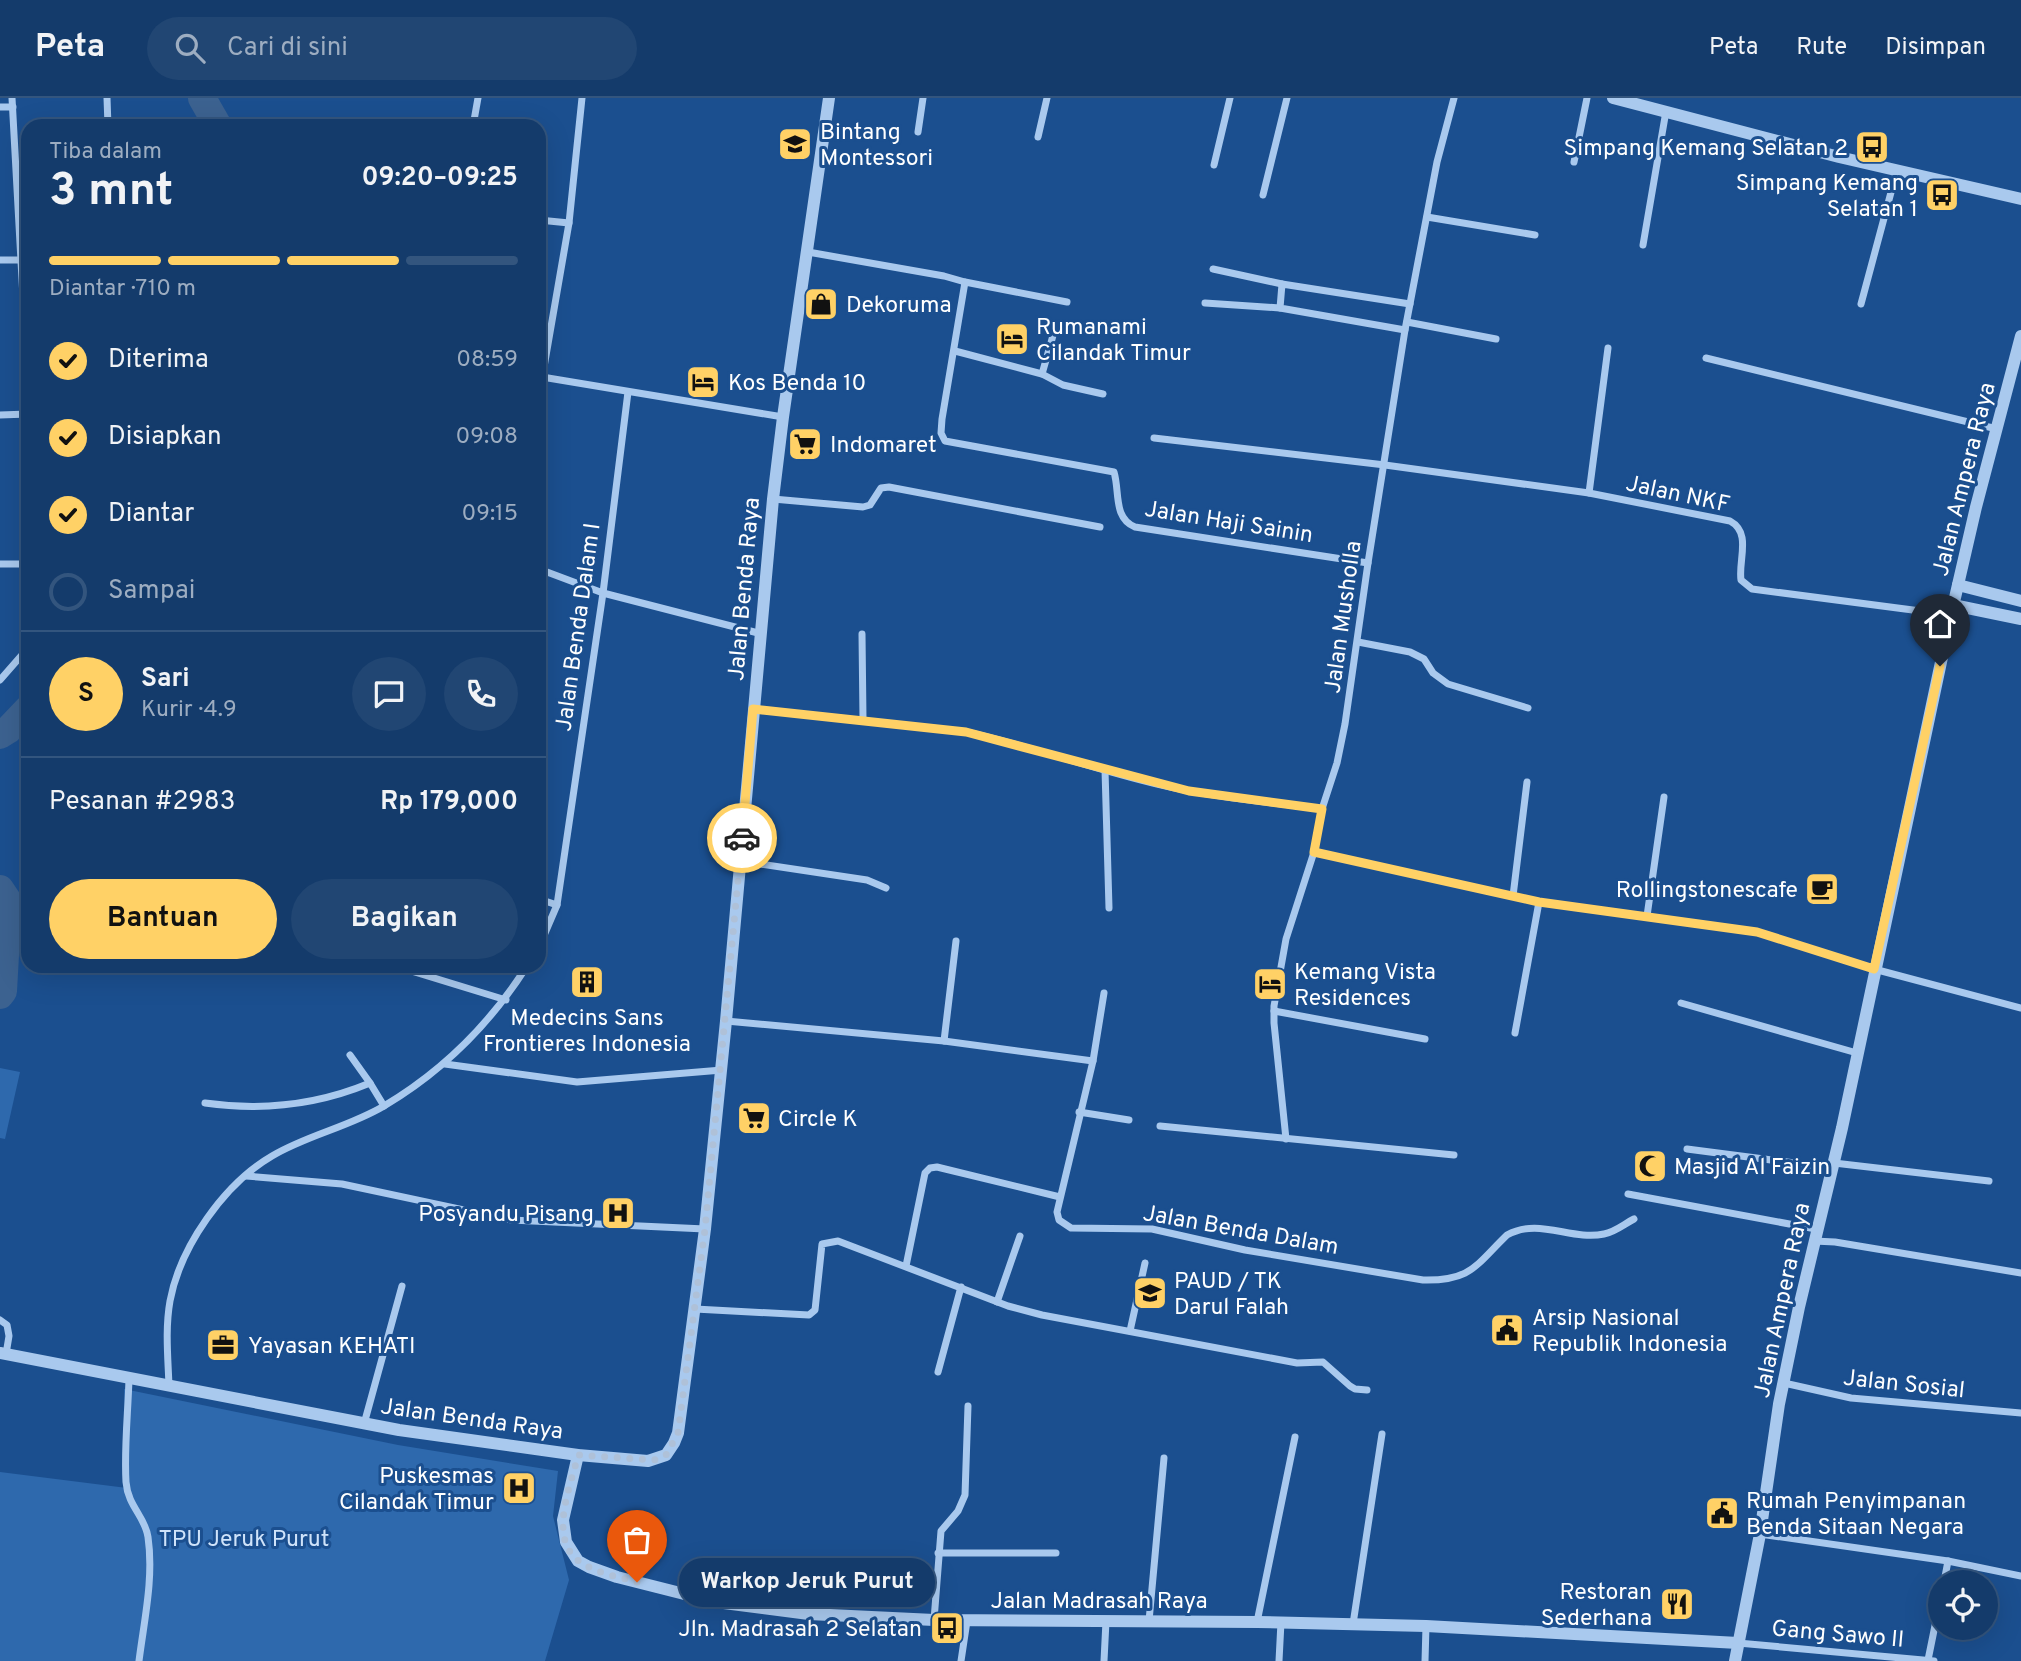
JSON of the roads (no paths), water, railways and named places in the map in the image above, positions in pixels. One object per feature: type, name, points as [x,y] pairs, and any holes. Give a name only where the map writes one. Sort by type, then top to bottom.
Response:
[{"type":"street","points":[[12,98],[21,276]]},
{"type":"street","points":[[107,98],[108,119]]},
{"type":"street","points":[[474,119],[478,98]]},
{"type":"street","points":[[546,354],[569,223],[582,98]]},
{"type":"street","name":"Jalan Benda Raya","points":[[3,1354],[364,1423],[578,1455],[648,1461],[661,1458],[670,1450],[678,1433],[705,1229],[782,417],[829,98]]},
{"type":"street","points":[[918,132],[923,98]]},
{"type":"street","points":[[1038,137],[1047,98]]},
{"type":"street","points":[[1214,165],[1230,98]]},
{"type":"street","points":[[1263,195],[1287,98]]},
{"type":"street","name":"Jalan Musholla","points":[[1286,1139],[1273,1011],[1286,939],[1314,852],[1322,809],[1345,724],[1406,326],[1437,162],[1454,98]]},
{"type":"street","points":[[1574,162],[1587,98]]},
{"type":"street","points":[[1613,98],[1839,157],[2021,199]]},
{"type":"street","points":[[0,107],[13,107]]},
{"type":"street","points":[[1643,245],[1666,111]]},
{"type":"street","points":[[1861,304],[1897,169]]},
{"type":"street","points":[[1427,217],[1535,235]]},
{"type":"street","points":[[546,221],[569,223]]},
{"type":"street","points":[[807,252],[944,276],[1067,302]]},
{"type":"street","points":[[0,260],[20,260]]},
{"type":"street","points":[[1213,270],[1282,285],[1410,304]]},
{"type":"street","name":"Jalan Haji Sainin","points":[[965,282],[942,419],[941,433],[945,441],[1114,472],[1121,515],[1128,524],[1135,527],[1368,563]]},
{"type":"street","points":[[1280,308],[1282,285]]},
{"type":"street","points":[[1205,303],[1280,308],[1496,339]]},
{"type":"street","points":[[1042,374],[1054,332]]},
{"type":"street","name":"Jalan Ampera Raya","points":[[1735,1661],[1760,1534],[1784,1383],[1815,1235],[1833,1167],[1952,610],[2021,336]]},
{"type":"street","points":[[1589,493],[1608,348]]},
{"type":"street","points":[[954,351],[1042,374],[1056,383],[1103,394]]},
{"type":"street","points":[[1706,358],[1997,429]]},
{"type":"street","points":[[546,378],[782,417]]},
{"type":"street","name":"Jalan Benda Dalam I","points":[[546,931],[557,905],[603,593],[628,392]]},
{"type":"street","points":[[0,415],[21,414]]},
{"type":"street","name":"Jalan NKF","points":[[1154,438],[1385,465],[1589,493],[1734,523],[1743,538],[1741,580],[1752,589],[1952,610]]},
{"type":"street","points":[[773,499],[863,507],[870,505],[880,488],[889,487],[1100,527]]},
{"type":"street","points":[[0,564],[21,564]]},
{"type":"street","points":[[546,572],[603,593],[762,634]]},
{"type":"street","points":[[1958,585],[2021,601]]},
{"type":"street","points":[[1952,610],[2021,619]]},
{"type":"street","points":[[862,634],[863,719]]},
{"type":"street","points":[[1359,642],[1410,652],[1424,659],[1433,673],[1448,684],[1528,708]]},
{"type":"street","points":[[0,680],[21,656]]},
{"type":"street","points":[[753,709],[966,732],[1208,795],[1322,809]]},
{"type":"street","points":[[1105,770],[1109,908]]},
{"type":"street","points":[[1513,896],[1527,782]]},
{"type":"street","points":[[1647,916],[1664,797]]},
{"type":"street","points":[[1314,852],[1539,902],[1757,932],[1874,969],[2021,1008]]},
{"type":"street","points":[[740,861],[867,880],[886,888]]},
{"type":"street","points":[[546,901],[557,905]]},
{"type":"street","points":[[1515,1033],[1539,902]]},
{"type":"street","points":[[944,1041],[956,941]]},
{"type":"street","points":[[418,973],[506,1000]]},
{"type":"street","points":[[170,1387],[170,1301],[185,1255],[197,1232],[214,1210],[245,1176],[273,1156],[363,1118],[445,1064],[506,1000],[523,973]]},
{"type":"street","name":"Jalan Benda Dalam","points":[[1104,993],[1093,1060],[1057,1217],[1071,1228],[1152,1229],[1245,1250],[1423,1280],[1451,1280],[1462,1277],[1507,1235],[1525,1227],[1604,1234],[1634,1219]]},
{"type":"street","points":[[1681,1003],[1857,1053]]},
{"type":"street","points":[[1273,1011],[1425,1040]]},
{"type":"street","points":[[726,1021],[944,1041],[1093,1060]]},
{"type":"street","points":[[350,1055],[384,1106]]},
{"type":"street","points":[[445,1064],[577,1082],[722,1070]]},
{"type":"street","points":[[205,1103],[240,1108],[290,1104],[330,1097],[370,1083]]},
{"type":"street","points":[[1079,1112],[1129,1120]]},
{"type":"street","points":[[1160,1126],[1454,1156]]},
{"type":"street","points":[[1687,1149],[1810,1165],[1989,1181]]},
{"type":"street","points":[[906,1266],[925,1173],[930,1168],[937,1167],[1060,1197]]},
{"type":"street","points":[[245,1176],[342,1184],[511,1220],[705,1229]]},
{"type":"street","points":[[1628,1195],[1815,1235],[1835,1242],[2021,1273]]},
{"type":"street","points":[[993,1300],[1020,1236]]},
{"type":"street","points":[[695,1309],[809,1315],[815,1310],[821,1247],[827,1241],[838,1241],[993,1300],[1042,1315],[1297,1363],[1323,1362],[1355,1389],[1367,1390]]},
{"type":"street","points":[[1130,1331],[1145,1263]]},
{"type":"street","points":[[364,1423],[402,1286]]},
{"type":"street","points":[[938,1372],[961,1287]]},
{"type":"street","points":[[0,1320],[8,1325],[9,1336],[3,1354]]},
{"type":"street","points":[[130,1379],[126,1482],[133,1508],[148,1535],[149,1587],[139,1661]]},
{"type":"street","name":"Jalan Sosial","points":[[1784,1383],[1851,1398],[2021,1413]]},
{"type":"street","points":[[934,1620],[941,1531],[960,1507],[965,1495],[968,1406]]},
{"type":"street","points":[[1353,1624],[1382,1434]]},
{"type":"street","points":[[1257,1622],[1295,1437]]},
{"type":"street","name":"Jalan Madrasah Raya","points":[[578,1455],[562,1520],[571,1554],[589,1567],[716,1602],[809,1614],[934,1620],[1281,1622],[1426,1626],[1738,1643]]},
{"type":"street","points":[[1149,1621],[1164,1458]]},
{"type":"street","points":[[1760,1534],[1948,1562],[2021,1576]]},
{"type":"street","points":[[938,1553],[1056,1553]]},
{"type":"street","points":[[1946,1570],[1948,1562]]},
{"type":"street","points":[[961,1661],[967,1621]]},
{"type":"street","points":[[1104,1661],[1106,1621]]},
{"type":"street","points":[[1279,1661],[1281,1622]]},
{"type":"street","points":[[1425,1661],[1426,1626]]},
{"type":"street","points":[[1928,1660],[1932,1640]]},
{"type":"street","name":"Gang Sawo II","points":[[1738,1643],[1934,1661]]},
{"type":"waterway","points":[[202,98],[214,119]]},
{"type":"waterway","points":[[0,735],[21,716]]},
{"type":"waterway","points":[[0,889],[8,901],[3,991],[0,995]]},
{"type":"place","name":"Bintang Montessori","points":[[795,144]]},
{"type":"place","name":"Simpang Kemang Selatan 2","points":[[1872,147]]},
{"type":"place","name":"Simpang Kemang Selatan 1","points":[[1942,195]]},
{"type":"place","name":"Dekoruma","points":[[821,304]]},
{"type":"place","name":"Rumanami Cilandak Timur","points":[[1012,339]]},
{"type":"place","name":"Kos Benda 10","points":[[703,382]]},
{"type":"place","name":"Indomaret","points":[[805,444]]},
{"type":"place","name":"Rollingstonescafe","points":[[1822,889]]},
{"type":"place","name":"Medecins Sans Frontieres Indonesia","points":[[587,982]]},
{"type":"place","name":"Kemang Vista Residences","points":[[1270,984]]},
{"type":"place","name":"Circle K","points":[[754,1118]]},
{"type":"place","name":"Masjid Al Faizin","points":[[1650,1166]]},
{"type":"place","name":"Posyandu Pisang","points":[[618,1213]]},
{"type":"place","name":"PAUD / TK Darul Falah","points":[[1150,1293]]},
{"type":"place","name":"Arsip Nasional Republik Indonesia","points":[[1507,1330]]},
{"type":"place","name":"Yayasan KEHATI","points":[[223,1345]]},
{"type":"place","name":"Puskesmas Cilandak Timur","points":[[519,1488]]},
{"type":"place","name":"Rumah Penyimpanan Benda Sitaan Negara","points":[[1722,1513]]},
{"type":"place","name":"Warkop Jeruk Purut","points":[[637,1582]]},
{"type":"place","name":"Restoran Sederhana","points":[[1677,1604]]},
{"type":"place","name":"Jln. Madrasah 2 Selatan","points":[[947,1628]]},
{"type":"park label","name":"TPU Jeruk Purut","points":[[244,1538]]}]
